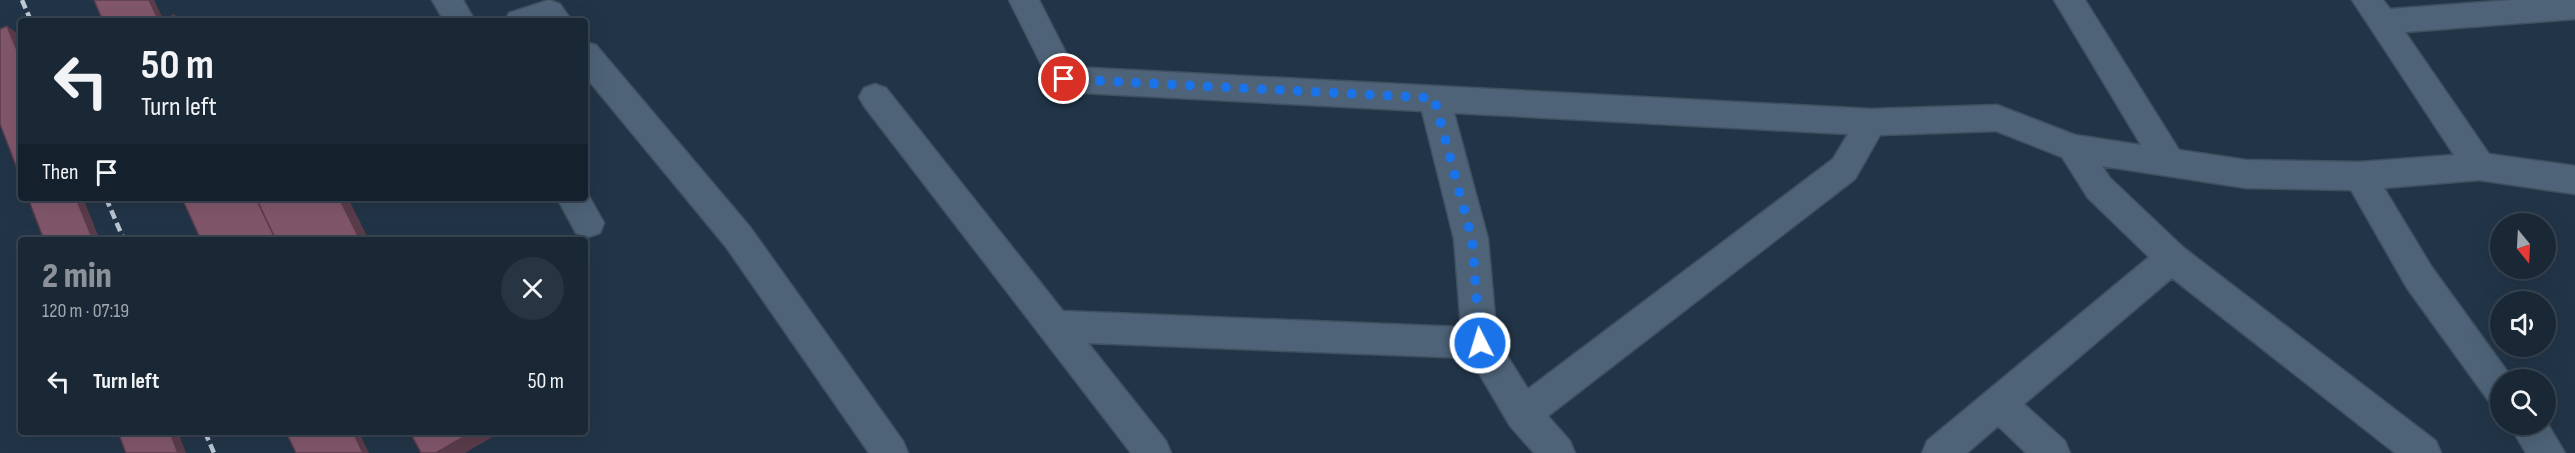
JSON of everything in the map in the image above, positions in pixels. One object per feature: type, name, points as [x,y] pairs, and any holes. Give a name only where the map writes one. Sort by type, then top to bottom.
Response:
[{"type":"street","points":[[447,0],[458,18]]},
{"type":"street","points":[[1024,0],[1064,79],[1871,122],[1997,118],[2073,148],[2246,174],[2360,176],[2479,166],[2575,180]]},
{"type":"street","points":[[2069,0],[2169,162]]},
{"type":"street","points":[[2374,11],[2575,7]]},
{"type":"street","points":[[2374,11],[2479,166]]},
{"type":"street","points":[[530,18],[549,12],[554,18]]},
{"type":"street","points":[[588,58],[738,237],[890,453]]},
{"type":"street","points":[[875,97],[1153,453]]},
{"type":"street","points":[[1434,98],[1472,239],[1480,343],[1523,414],[1557,453]]},
{"type":"street","points":[[1523,414],[1844,169],[1871,122]]},
{"type":"street","points":[[2073,148],[2099,188],[2172,258],[2423,453]]},
{"type":"street","points":[[2360,176],[2419,277],[2490,375]]},
{"type":"street","points":[[1940,453],[2172,258]]},
{"type":"street","points":[[1054,326],[1480,343]]},
{"type":"street","points":[[1999,404],[2052,453]]},
{"type":"street","points":[[2535,435],[2547,453]]},
{"type":"building","points":[[94,0],[149,0],[158,18],[102,18]]},
{"type":"building","points":[[7,26],[18,53],[18,171],[0,124],[0,29]]},
{"type":"building","points":[[29,201],[77,201],[92,237],[43,237]]},
{"type":"building","points":[[183,201],[257,201],[275,237],[200,237]]},
{"type":"building","points":[[257,201],[340,201],[358,237],[275,237]]},
{"type":"building","points":[[119,435],[171,435],[178,453],[126,453]]},
{"type":"building","points":[[287,435],[354,435],[363,453],[296,453]]},
{"type":"building","points":[[412,435],[467,435],[436,453],[421,453]]},
{"type":"railway","points":[[22,0],[30,18]]},
{"type":"railway","points":[[107,201],[123,237]]},
{"type":"railway","points":[[206,435],[214,453]]},
{"type":"route","points":[[1064,79],[1434,98],[1472,239],[1480,343]]}]
